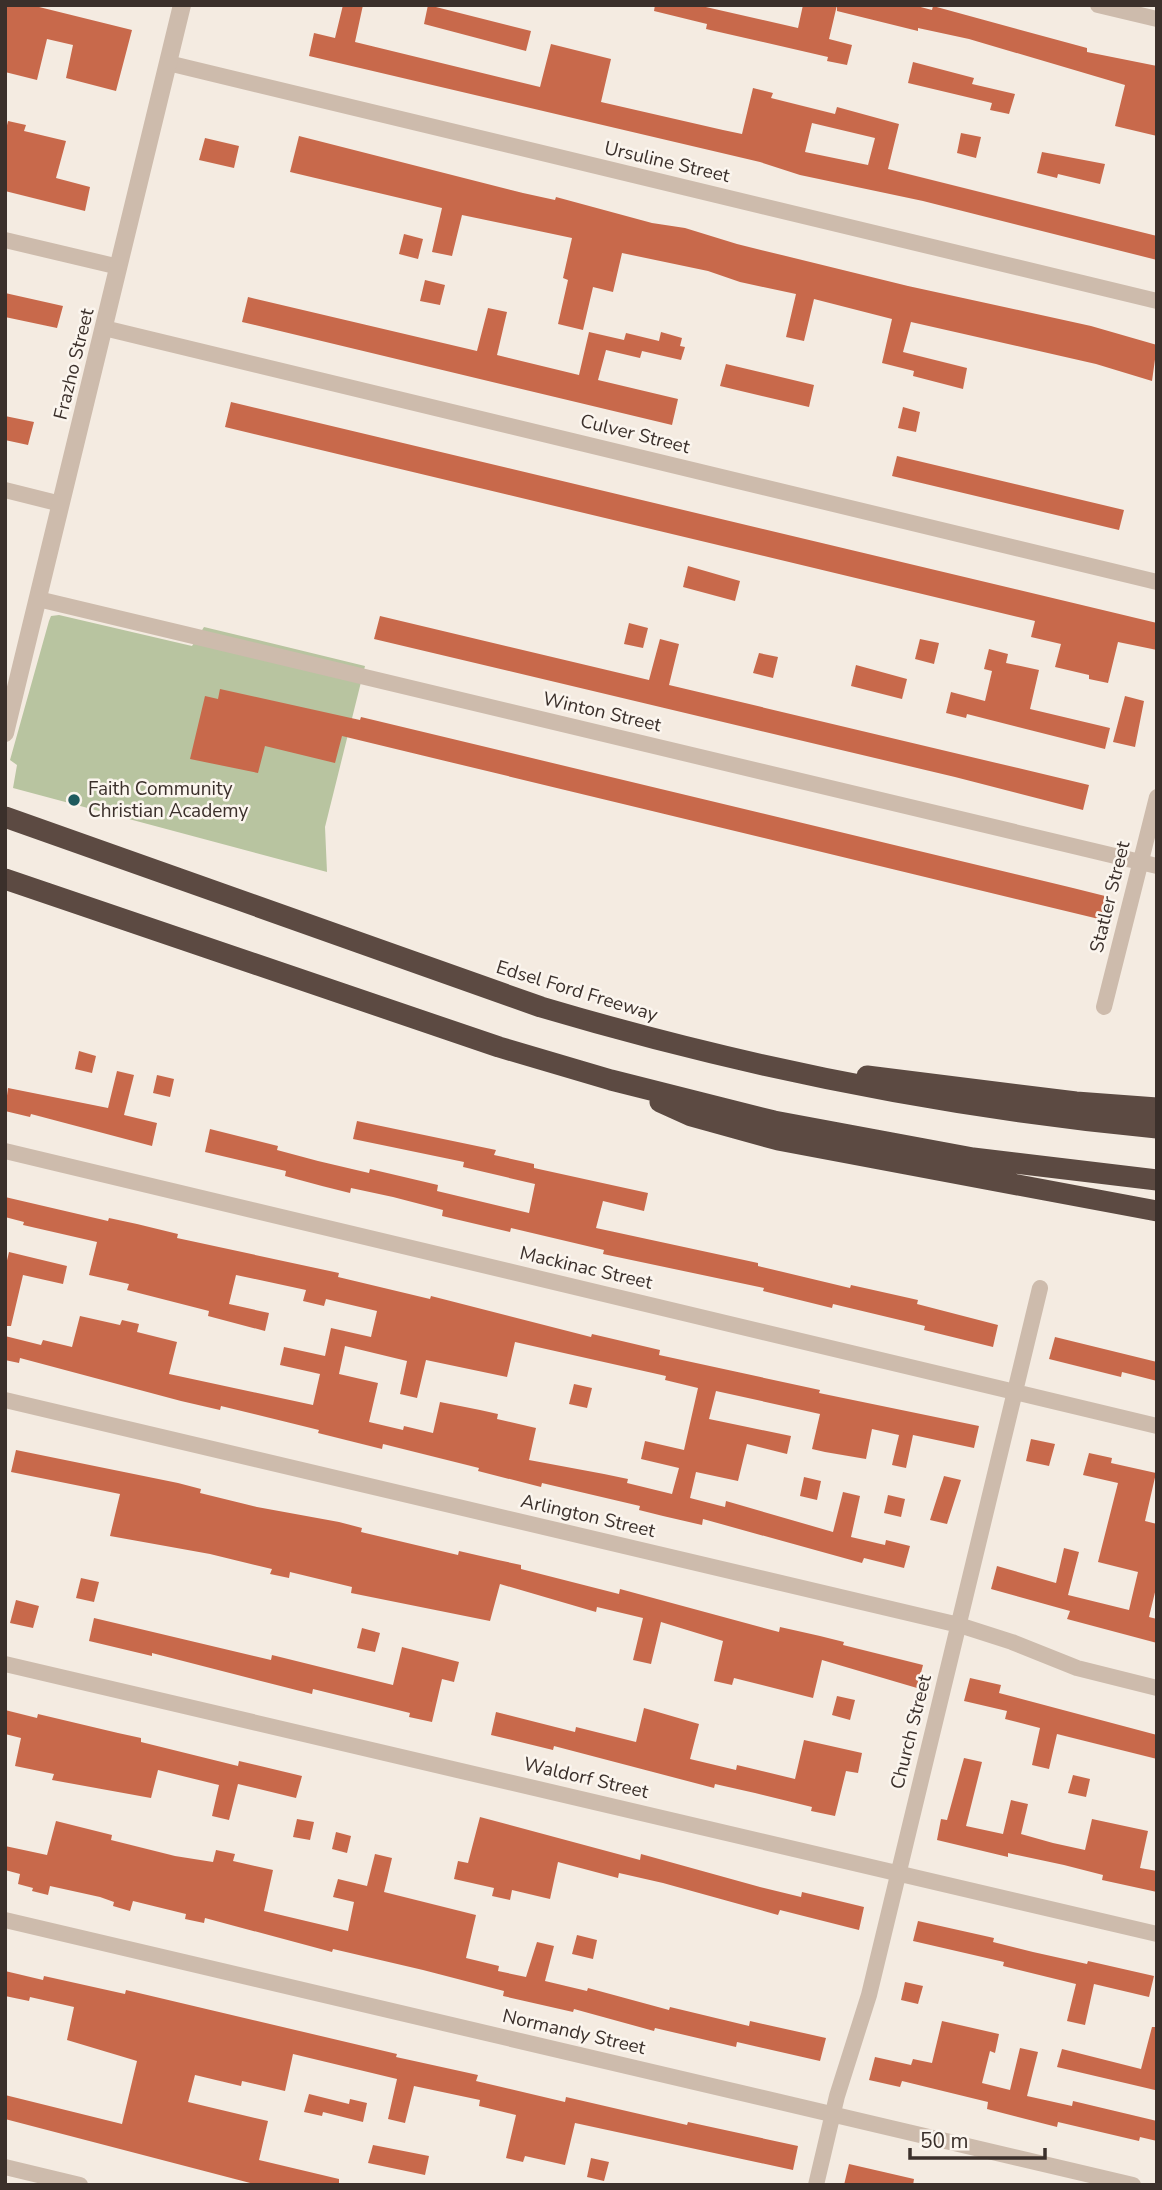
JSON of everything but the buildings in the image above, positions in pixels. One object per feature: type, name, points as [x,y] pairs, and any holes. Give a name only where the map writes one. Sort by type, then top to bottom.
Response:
[{"type":"highway","name":"Edsel Ford Freeway","points":[[5,817],[541,1007],[626,1032],[774,1069],[889,1092],[1048,1118],[1157,1128]]},
{"type":"highway","points":[[5,879],[433,1026],[611,1080],[774,1121],[973,1158],[1157,1180]]},
{"type":"highway","points":[[774,1069],[912,1079],[1076,1102],[1157,1108]]},
{"type":"highway","points":[[611,1080],[691,1116],[778,1140],[1157,1210]]},
{"type":"street","name":"Frazho Street","points":[[5,733],[182,5]]},
{"type":"street","points":[[1098,5],[1157,19]]},
{"type":"street","name":"Ursuline Street","points":[[168,63],[1157,301]]},
{"type":"street","points":[[5,240],[118,267]]},
{"type":"street","name":"Culver Street","points":[[104,328],[1157,582]]},
{"type":"street","points":[[5,490],[61,504]]},
{"type":"street","name":"Winton Street","points":[[38,598],[1149,864]]},
{"type":"street","name":"Statler Street","points":[[1104,1007],[1149,864],[1157,797]]},
{"type":"street","name":"Mackinac Street","points":[[5,1151],[1157,1426]]},
{"type":"street","name":"Church Street","points":[[816,2185],[833,2114],[869,1995],[1040,1287]]},
{"type":"street","name":"Arlington Street","points":[[5,1400],[959,1625],[1012,1642],[1077,1668],[1157,1688]]},
{"type":"street","name":"Waldorf Street","points":[[5,1664],[1157,1934]]},
{"type":"street","name":"Normandy Street","points":[[5,1920],[1133,2185]]},
{"type":"street","points":[[5,2167],[80,2185]]},
{"type":"green space","points":[[59,615],[192,646],[204,627],[365,666],[325,827],[327,872],[13,788],[17,765],[10,760],[49,621],[51,616]]},
{"type":"place","name":"Faith Community Christian Academy","points":[[74,800]]}]
